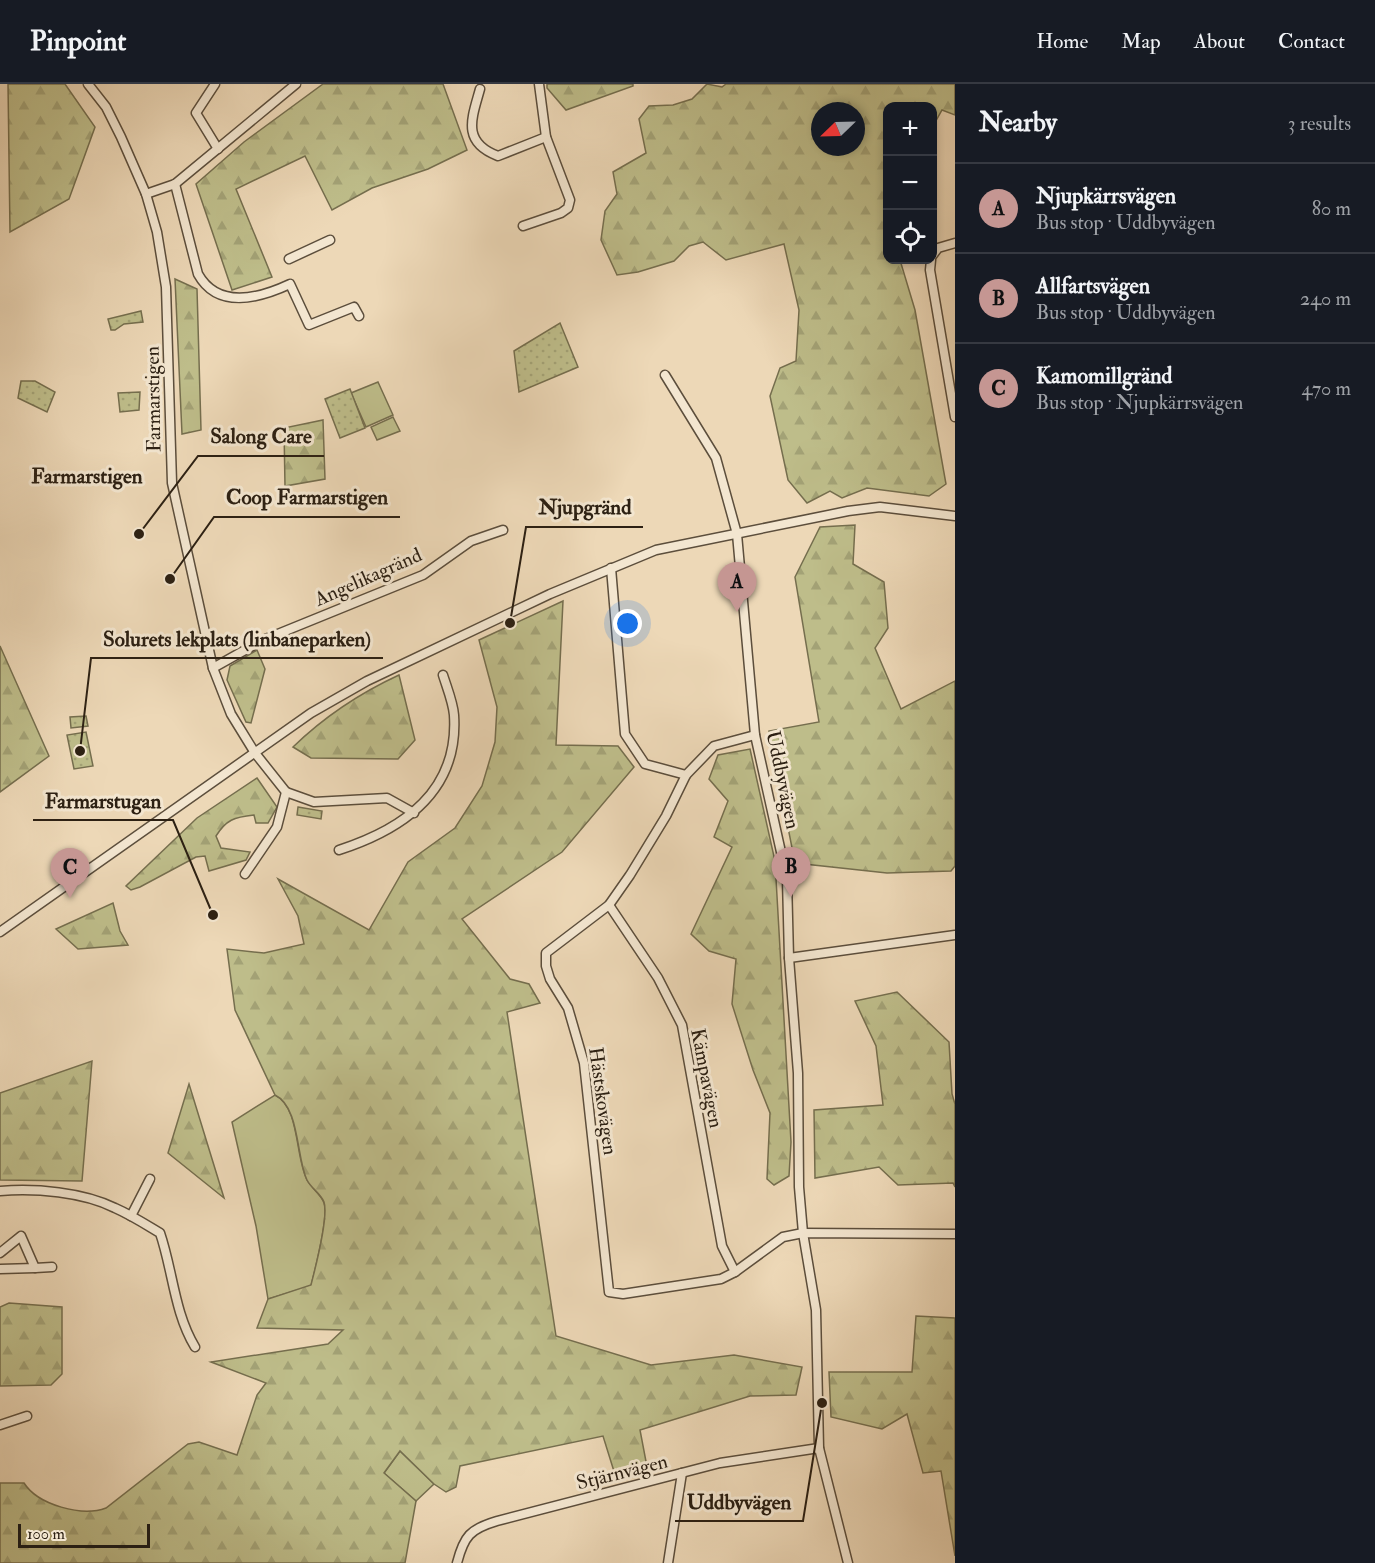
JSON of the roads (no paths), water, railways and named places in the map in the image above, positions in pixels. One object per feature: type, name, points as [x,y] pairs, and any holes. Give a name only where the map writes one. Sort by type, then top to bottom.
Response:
[{"type":"street","name":"Farmarstigen","points":[[88,84],[106,107],[146,194],[157,232],[166,287],[172,483],[213,668],[231,714],[255,753],[286,792]]},
{"type":"street","points":[[215,84],[196,114],[218,149]]},
{"type":"street","points":[[146,194],[175,184],[296,84]]},
{"type":"street","points":[[523,226],[561,213],[568,208],[570,200],[546,137],[539,84]]},
{"type":"street","points":[[480,89],[470,121],[472,133],[483,148],[498,156],[546,137]]},
{"type":"street","points":[[175,184],[198,274],[211,290],[220,296],[227,297],[265,296],[290,284],[309,325],[354,307],[359,316]]},
{"type":"street","points":[[289,259],[330,240]]},
{"type":"street","points":[[937,250],[955,243]]},
{"type":"street","points":[[931,264],[930,270],[955,416]]},
{"type":"street","name":"Uddbyvägen","points":[[665,375],[716,458],[737,534],[755,735],[787,879],[789,958],[798,1073],[799,1187],[803,1233],[816,1310],[819,1448],[848,1563]]},
{"type":"street","points":[[0,932],[311,713],[367,681],[539,599],[656,550],[848,511],[880,507],[955,516]]},
{"type":"street","name":"Angelikagränd","points":[[213,668],[263,640],[423,575],[471,541],[503,530]]},
{"type":"street","points":[[611,568],[625,734],[645,764],[687,775]]},
{"type":"street","points":[[339,850],[362,843],[414,813],[437,788],[452,747],[454,712],[443,675]]},
{"type":"street","name":"Hästskovägen","points":[[755,735],[714,746],[687,775],[654,835],[609,905],[546,953],[546,966],[550,979],[568,1008],[584,1063],[609,1292],[622,1294],[721,1279],[735,1272],[783,1237],[803,1233],[955,1234]]},
{"type":"street","points":[[245,874],[277,827],[286,792],[314,802],[387,798],[414,813]]},
{"type":"street","name":"Kämpavägen","points":[[609,905],[658,978],[682,1025],[722,1246],[735,1272]]},
{"type":"street","points":[[789,958],[955,936]]},
{"type":"street","points":[[131,1216],[150,1179]]},
{"type":"street","points":[[0,1191],[26,1189],[90,1198],[114,1207],[160,1233],[178,1306],[187,1334],[195,1347]]},
{"type":"street","points":[[0,1253],[21,1236],[35,1268]]},
{"type":"street","points":[[0,1269],[52,1267]]},
{"type":"street","points":[[0,1425],[27,1416]]},
{"type":"street","name":"Stjärnvägen","points":[[457,1563],[462,1544],[479,1526],[720,1463],[819,1448]]},
{"type":"street","points":[[668,1563],[682,1473]]},
{"type":"place","name":"Salong Care","points":[[139,534]]},
{"type":"place","name":"Coop Farmarstigen","points":[[170,579]]},
{"type":"place","name":"Njupkärrsvägen","points":[[737,612]]},
{"type":"place","name":"Njupgränd","points":[[510,623]]},
{"type":"place","name":"Solurets lekplats (linbaneparken)","points":[[80,751]]},
{"type":"place","name":"Allfartsvägen","points":[[791,897]]},
{"type":"place","name":"Kamomillgränd","points":[[70,898]]},
{"type":"place","name":"Farmarstugan","points":[[213,915]]},
{"type":"place","name":"Uddbyvägen","points":[[822,1403]]},
{"type":"district","name":"Farmarstigen","points":[[87,476]]}]
